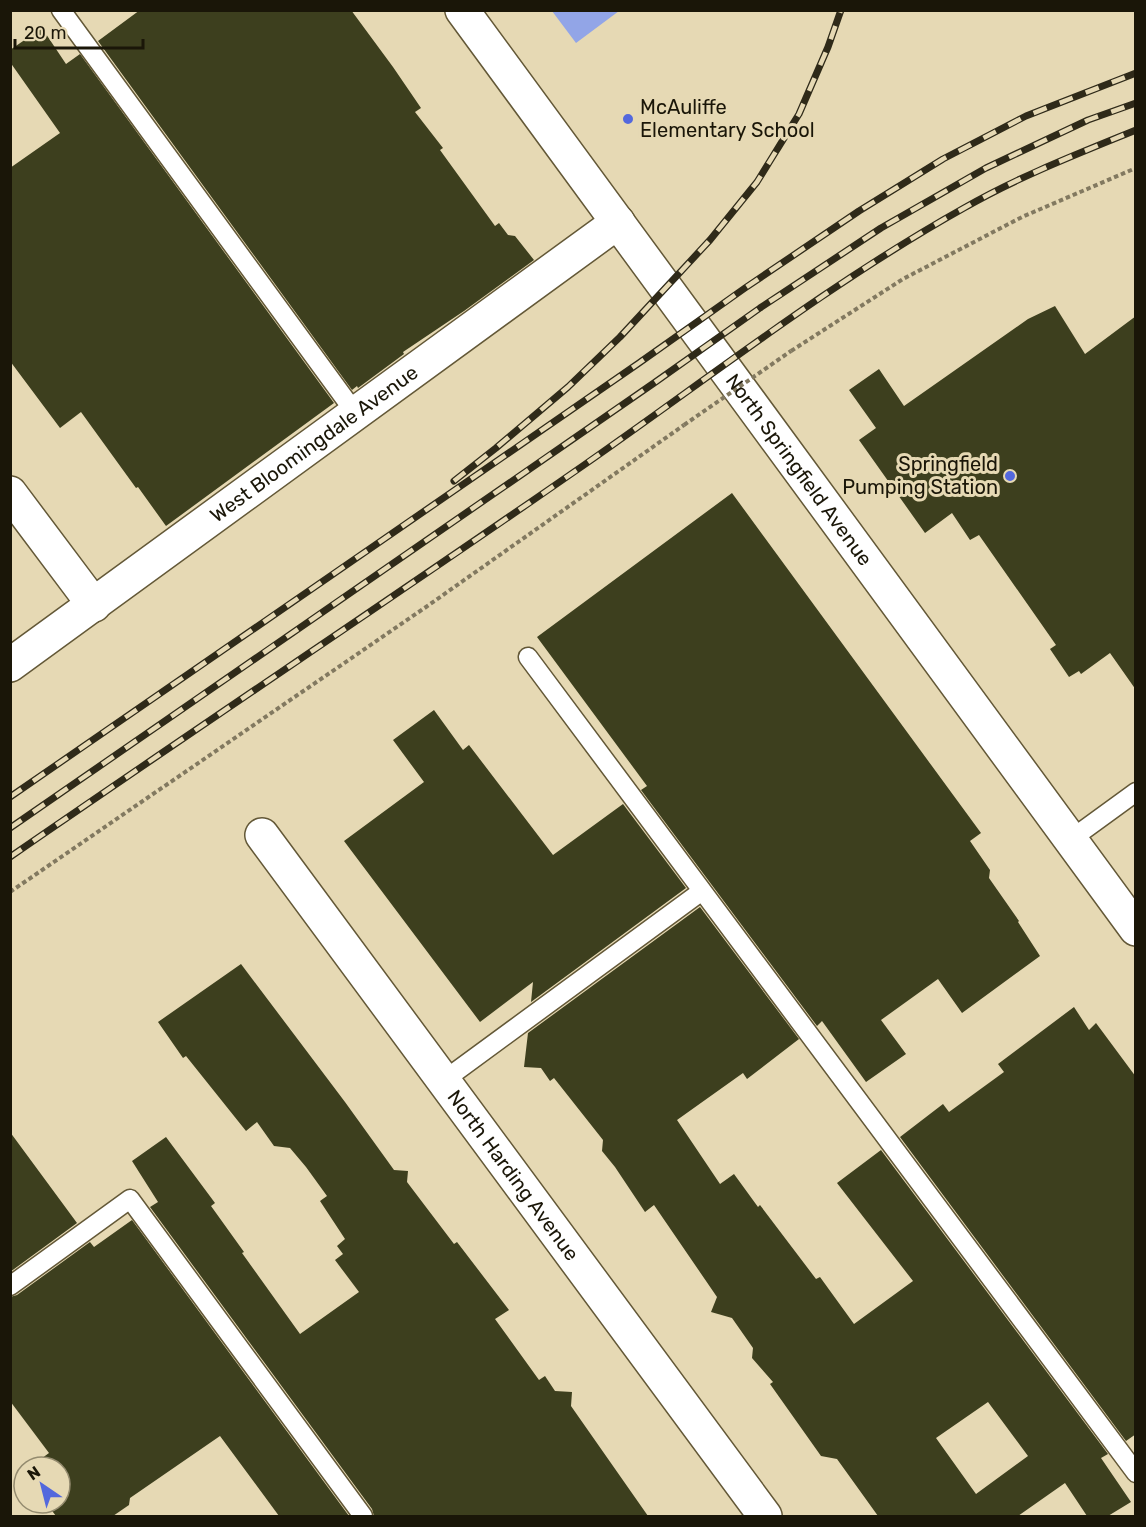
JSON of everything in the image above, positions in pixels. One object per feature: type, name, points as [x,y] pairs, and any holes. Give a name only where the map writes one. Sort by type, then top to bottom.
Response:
[{"type":"street","name":"North Springfield Avenue","points":[[462,10],[1136,929]]},
{"type":"street","name":"West Bloomingdale Avenue","points":[[10,665],[618,222]]},
{"type":"street","points":[[10,493],[94,605]]},
{"type":"street","name":"North Harding Avenue","points":[[262,835],[765,1516]]},
{"type":"lane","points":[[61,10],[356,414]]},
{"type":"lane","points":[[528,657],[1136,1473]]},
{"type":"lane","points":[[1070,840],[1136,792]]},
{"type":"lane","points":[[443,1081],[702,891]]},
{"type":"lane","points":[[10,1286],[130,1199],[363,1516]]},
{"type":"path","points":[[10,892],[426,607],[791,351],[903,279],[1022,217],[1136,168]]},
{"type":"shaded area","points":[[552,11],[619,11],[576,43]]},
{"type":"building","points":[[140,10],[351,10],[421,108],[415,112],[443,148],[440,150],[495,226],[499,223],[508,235],[515,236],[534,260],[403,352],[404,354],[358,388],[357,386],[352,390],[98,41]]},
{"type":"building","points":[[42,28],[66,64],[80,54],[334,403],[166,526],[81,412],[60,428],[10,361],[10,168],[60,133],[10,62],[10,50]]},
{"type":"building","name":"Springfield Pumping Station","points":[[1055,306],[1085,354],[1136,316],[1136,690],[1110,653],[1081,674],[1079,671],[1069,677],[1050,649],[1056,645],[979,535],[970,540],[952,513],[925,533],[859,440],[876,428],[849,390],[879,369],[904,406],[1028,319]]},
{"type":"building","points":[[732,493],[981,833],[970,841],[990,870],[989,878],[1040,956],[962,1013],[938,979],[881,1020],[906,1054],[866,1082],[822,1021],[817,1026],[641,790],[647,786],[537,637]]},
{"type":"building","points":[[434,710],[463,750],[469,745],[553,855],[623,804],[686,888],[531,1002],[533,982],[480,1022],[344,841],[424,782],[393,740]]},
{"type":"building","points":[[700,907],[799,1039],[747,1079],[743,1073],[677,1120],[720,1184],[734,1174],[816,1279],[820,1277],[854,1324],[913,1281],[837,1183],[881,1150],[1108,1454],[1101,1458],[1131,1502],[1108,1516],[1087,1516],[1065,1483],[1018,1516],[878,1516],[837,1459],[821,1456],[770,1384],[773,1382],[752,1358],[753,1348],[732,1318],[711,1312],[717,1297],[654,1205],[645,1212],[602,1151],[603,1140],[554,1078],[550,1081],[541,1068],[524,1067],[528,1033]],"holes":[[[988,1402],[1028,1456],[976,1494],[936,1438]]]},
{"type":"building","points":[[241,964],[394,1170],[408,1171],[407,1182],[454,1244],[457,1242],[509,1310],[495,1319],[539,1380],[545,1376],[555,1391],[572,1392],[571,1406],[648,1516],[374,1516],[372,1509],[150,1207],[158,1202],[132,1161],[166,1137],[215,1203],[211,1206],[300,1334],[359,1292],[335,1260],[343,1254],[337,1246],[345,1239],[320,1201],[327,1196],[306,1167],[290,1148],[274,1146],[257,1122],[246,1131],[186,1056],[183,1058],[158,1022]]},
{"type":"building","points":[[1074,1007],[1089,1030],[1096,1023],[1136,1077],[1136,1434],[1126,1441],[900,1137],[943,1104],[949,1112],[1004,1072],[998,1064]]},
{"type":"building","points":[[10,1132],[77,1223],[10,1272]]},
{"type":"building","points":[[132,1220],[349,1516],[279,1516],[220,1436],[130,1498],[129,1505],[113,1516],[56,1516],[72,1515],[72,1455],[46,1455],[49,1453],[10,1401],[10,1297],[17,1295],[90,1242],[94,1247]]},
{"type":"railway","points":[[454,481],[568,387],[620,337],[710,240],[757,182],[799,114],[828,47],[841,10]]},
{"type":"railway","points":[[10,797],[859,211],[943,159],[1026,116],[1136,73]]},
{"type":"railway","points":[[10,828],[760,308],[881,228],[986,168],[1088,120],[1136,103]]},
{"type":"railway","points":[[10,857],[513,514],[818,299],[914,237],[1005,186],[1136,130]]},
{"type":"place","name":"McAuliffe Elementary School","points":[[628,119]]},
{"type":"place","name":"Springfield Pumping Station","points":[[1010,476]]}]
